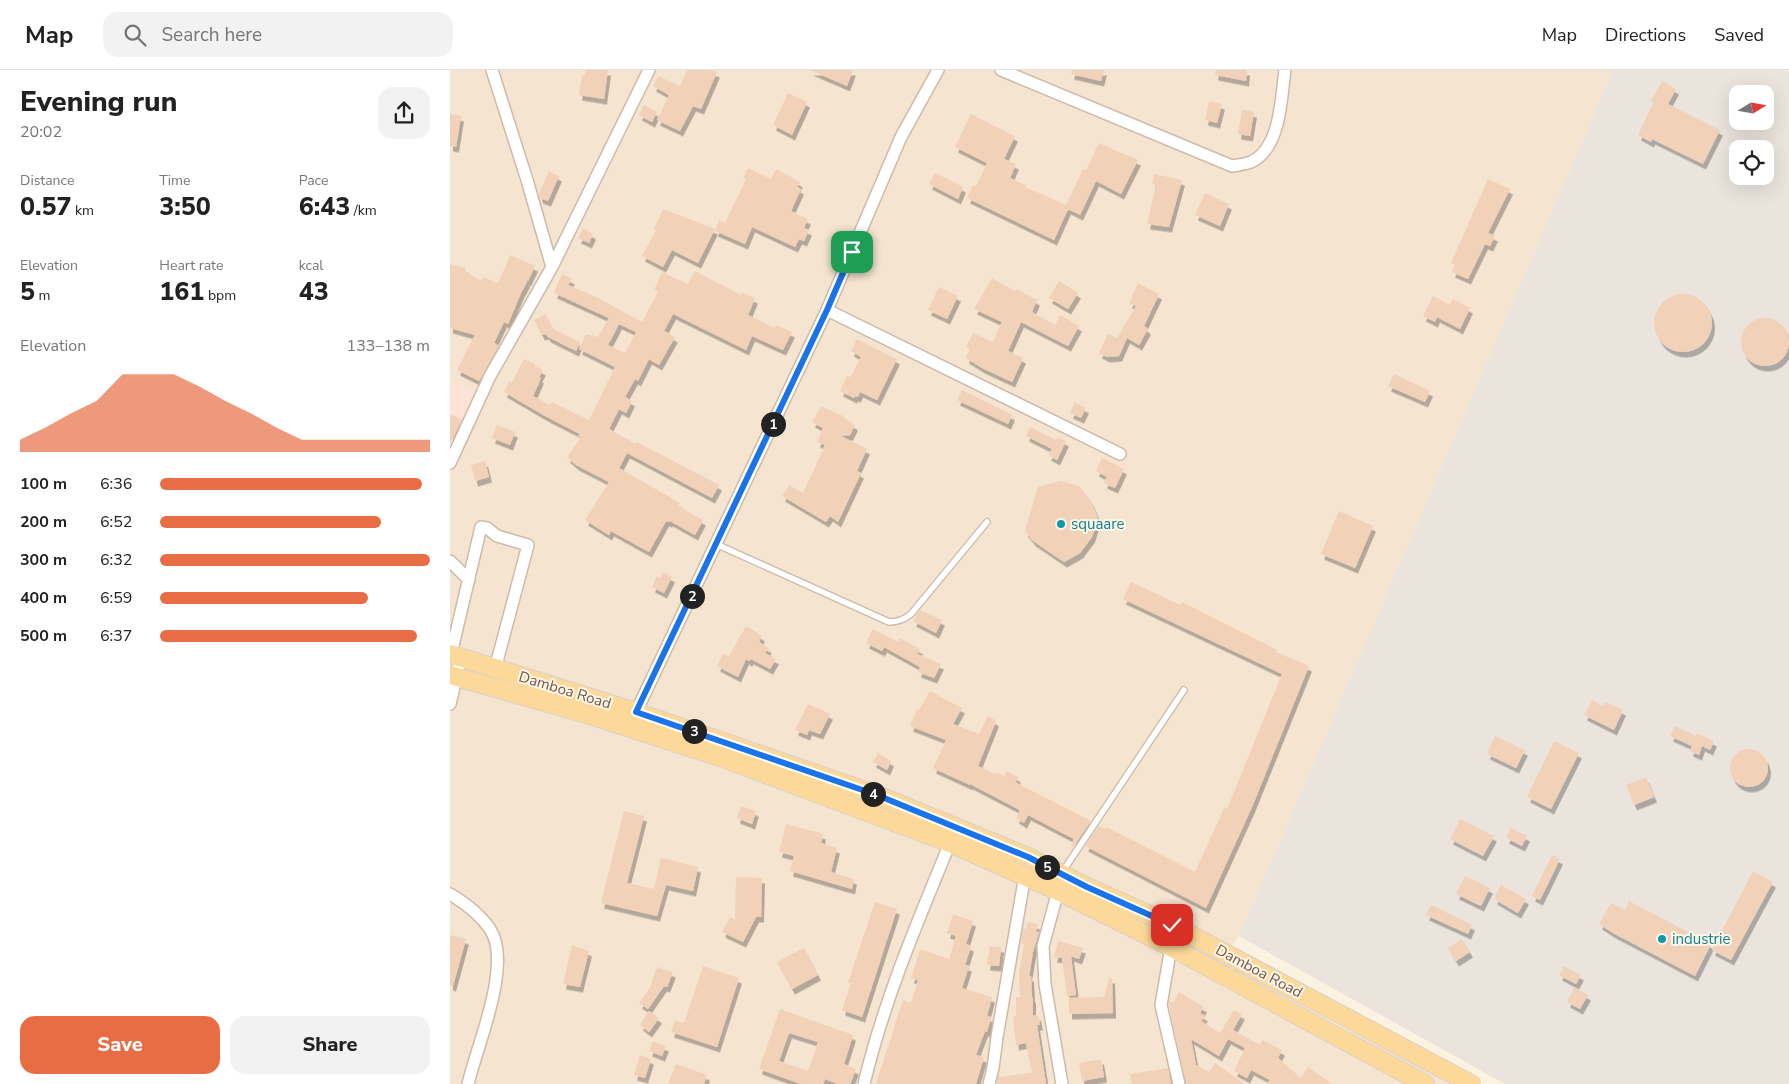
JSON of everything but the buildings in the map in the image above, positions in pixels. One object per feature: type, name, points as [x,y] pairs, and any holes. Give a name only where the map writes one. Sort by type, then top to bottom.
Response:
[{"type":"main road","name":"Damboa Road","points":[[454,655],[636,712],[877,795],[1028,857],[1060,882],[1171,947],[1425,1084]]},
{"type":"main road","name":"Damboa Road","points":[[453,675],[590,715],[723,758],[950,843],[1025,875],[1087,887],[1172,925],[1471,1084]]},
{"type":"street","points":[[492,70],[552,267]]},
{"type":"street","points":[[450,463],[490,376],[552,267],[649,70]]},
{"type":"street","points":[[636,712],[827,310],[901,138],[938,70]]},
{"type":"street","points":[[1001,70],[1232,166],[1252,162],[1267,148],[1277,127],[1284,70]]},
{"type":"street","points":[[827,310],[1120,454]]},
{"type":"street","points":[[450,704],[454,655],[481,527],[486,528],[496,536],[528,545],[495,669]]},
{"type":"street","points":[[450,561],[469,580]]},
{"type":"street","points":[[864,1084],[874,1040],[903,956],[950,843]]},
{"type":"street","points":[[988,1084],[993,1068],[1025,875]]},
{"type":"street","points":[[1060,882],[1043,946],[1045,984],[1062,1084]]},
{"type":"street","points":[[450,894],[470,907],[490,930],[498,955],[495,989],[468,1084]]},
{"type":"street","points":[[1171,947],[1161,1005],[1179,1084]]},
{"type":"lane","points":[[716,544],[889,622],[895,622],[911,614],[988,522]]},
{"type":"lane","points":[[1060,882],[1184,690]]},
{"type":"shaded area","points":[[450,70],[1613,70],[1239,936],[1218,965],[1398,1056],[1449,1084],[450,1084]]},
{"type":"shaded area","points":[[1613,70],[1785,70],[1789,72],[1789,1084],[1505,1084],[1239,936]]},
{"type":"shaded area","points":[[450,382],[482,392],[450,460]]},
{"type":"place","name":"squaare","points":[[1061,524]]},
{"type":"place","name":"industrie","points":[[1662,939]]},
{"type":"route","points":[[852,252],[827,310],[636,712],[877,795],[1028,857],[1087,887],[1172,925]]}]
